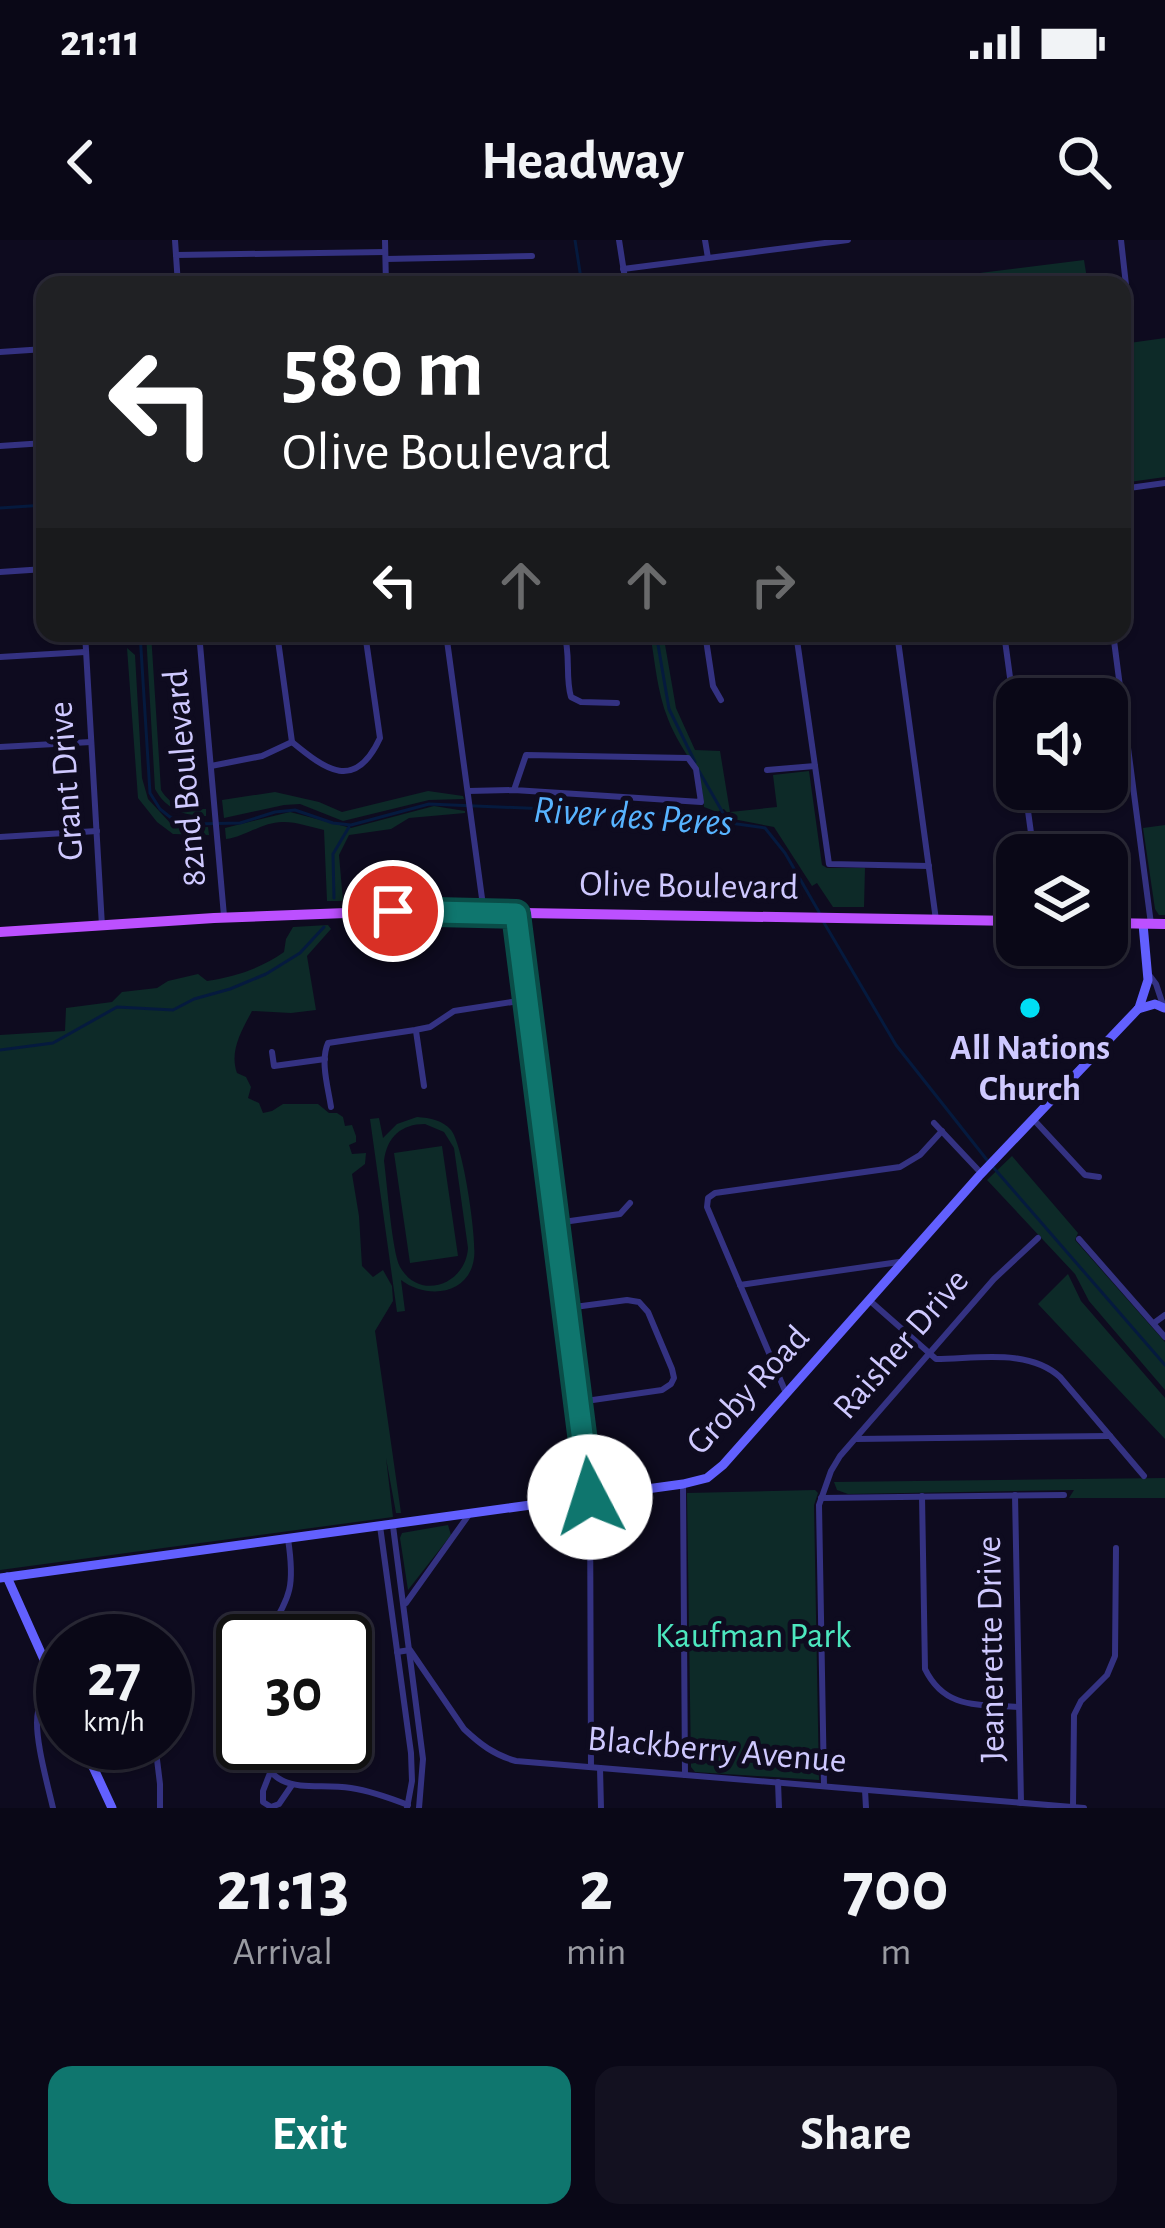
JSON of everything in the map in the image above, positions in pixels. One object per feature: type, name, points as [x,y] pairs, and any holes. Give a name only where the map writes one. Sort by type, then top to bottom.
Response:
[{"type":"main road","name":"Olive Boulevard","points":[[0,932],[399,911],[996,921]]},
{"type":"street","points":[[175,240],[177,276]]},
{"type":"street","points":[[385,240],[386,276]]},
{"type":"street","points":[[619,240],[624,276]]},
{"type":"street","points":[[705,240],[708,258]]},
{"type":"street","points":[[623,269],[848,240]]},
{"type":"street","points":[[1120,240],[1125,276]]},
{"type":"street","points":[[176,254],[532,256]]},
{"type":"street","points":[[0,352],[36,350]]},
{"type":"street","points":[[0,446],[36,444]]},
{"type":"street","points":[[1131,488],[1165,483]]},
{"type":"street","points":[[0,572],[36,570]]},
{"type":"street","name":"Grant Drive","points":[[85,642],[102,926]]},
{"type":"street","name":"82nd Boulevard","points":[[200,642],[225,918]]},
{"type":"street","points":[[278,642],[292,742],[326,768],[346,770],[364,762],[380,738],[366,642]]},
{"type":"street","points":[[447,642],[484,913]]},
{"type":"street","points":[[566,642],[569,700],[617,703]]},
{"type":"street","points":[[706,642],[712,686],[721,700]]},
{"type":"street","points":[[797,642],[829,864],[929,866]]},
{"type":"street","points":[[898,642],[936,920]]},
{"type":"street","points":[[1005,642],[1010,678]]},
{"type":"street","points":[[1114,642],[1153,924],[1148,974],[1164,1010]]},
{"type":"street","points":[[0,657],[86,652]]},
{"type":"street","points":[[0,747],[91,742]]},
{"type":"street","points":[[211,766],[262,756],[292,742]]},
{"type":"street","points":[[468,793],[514,790],[701,802],[692,760],[665,757],[526,754],[514,790]]},
{"type":"street","points":[[767,770],[814,766]]},
{"type":"street","points":[[0,837],[97,831]]},
{"type":"street","points":[[516,914],[590,1497],[601,1808]]},
{"type":"street","name":"Groby Road","points":[[4,1577],[683,1484],[715,1473],[983,1172],[1138,1009],[1148,974]]},
{"type":"street","points":[[331,1107],[325,1059],[328,1042],[416,1030],[454,1011],[525,1000]]},
{"type":"street","points":[[1138,1009],[1155,1004],[1164,1010]]},
{"type":"street","points":[[416,1030],[424,1087]]},
{"type":"street","points":[[272,1052],[274,1066],[325,1059]]},
{"type":"street","points":[[1034,1120],[1085,1174],[1099,1177]]},
{"type":"street","points":[[934,1123],[983,1172]]},
{"type":"street","points":[[785,1393],[704,1196],[900,1167],[920,1155],[942,1131]]},
{"type":"street","points":[[556,1223],[620,1214],[630,1203]]},
{"type":"street","name":"Raisher Drive","points":[[821,1498],[835,1463],[855,1439],[994,1279],[1039,1238]]},
{"type":"street","points":[[1079,1239],[1165,1336]]},
{"type":"street","points":[[740,1285],[903,1262]]},
{"type":"street","points":[[567,1308],[627,1300],[639,1303],[648,1312],[674,1373],[671,1384],[662,1390],[579,1402]]},
{"type":"street","points":[[868,1300],[936,1359],[1023,1359],[1044,1365],[1060,1377],[1144,1476]]},
{"type":"street","points":[[1154,1323],[1165,1315]]},
{"type":"street","points":[[855,1439],[1110,1436]]},
{"type":"street","points":[[683,1484],[686,1775]]},
{"type":"street","name":"Jeanerette Drive","points":[[1015,1495],[1021,1803]]},
{"type":"street","points":[[824,1785],[821,1498],[1064,1495]]},
{"type":"street","points":[[922,1496],[925,1670],[950,1699],[1018,1707]]},
{"type":"street","points":[[404,1606],[469,1514]]},
{"type":"street","points":[[268,1770],[292,1785],[347,1787],[418,1808],[423,1759],[393,1524]]},
{"type":"street","points":[[380,1526],[412,1754],[407,1806]]},
{"type":"street","points":[[279,1614],[290,1592],[289,1538]]},
{"type":"street","points":[[1072,1807],[1074,1715],[1107,1675],[1115,1656],[1115,1547]]},
{"type":"street","points":[[4,1577],[36,1644]]},
{"type":"street","points":[[397,1652],[410,1650]]},
{"type":"street","name":"Blackberry Avenue","points":[[410,1650],[464,1729],[483,1746],[515,1761],[1084,1808]]},
{"type":"street","points":[[44,1770],[53,1808]]},
{"type":"street","points":[[94,1770],[112,1808]]},
{"type":"street","points":[[158,1770],[160,1808]]},
{"type":"street","points":[[270,1773],[262,1791],[266,1805],[279,1804],[292,1785]]},
{"type":"street","points":[[778,1782],[779,1808]]},
{"type":"street","points":[[865,1790],[866,1808]]},
{"type":"street","points":[[960,1798],[960,1808]]},
{"type":"green space","points":[[1084,260],[1087,276],[955,276]]},
{"type":"green space","points":[[1165,338],[1165,477],[1131,482],[1131,343]]},
{"type":"green space","points":[[147,642],[152,642],[161,790],[180,806],[206,809],[206,816],[176,810],[155,789]]},
{"type":"green space","points":[[652,642],[665,642],[676,708],[695,750],[720,751],[730,812],[777,807],[773,775],[809,771],[822,865],[865,868],[864,907],[833,907],[817,883],[812,886],[774,827],[704,807],[695,771],[673,731]]},
{"type":"green space","points":[[127,648],[135,655],[142,778],[148,799],[172,825],[208,827],[209,835],[173,834],[138,798]]},
{"type":"green space","points":[[428,791],[464,799],[429,800],[343,821],[300,804],[224,818],[222,800],[275,792],[342,812]]},
{"type":"green space","points":[[434,806],[465,813],[409,818],[391,829],[349,835],[339,855],[343,901],[327,901],[324,830],[277,822],[226,839],[225,828],[290,812],[351,828]]},
{"type":"green space","points":[[1165,825],[1165,915],[1159,915],[1143,828]]},
{"type":"green space","points":[[328,925],[331,929],[307,956],[316,1010],[252,1011],[238,1041],[235,1065],[251,1087],[248,1098],[259,1103],[263,1113],[283,1104],[318,1104],[343,1117],[345,1126],[352,1125],[356,1142],[349,1145],[352,1154],[366,1153],[365,1164],[352,1174],[362,1266],[373,1277],[383,1270],[392,1286],[393,1301],[375,1331],[401,1513],[396,1513],[386,1458],[393,1517],[0,1570],[0,1035],[65,1031],[66,1008],[112,1002],[122,992],[157,988],[198,974],[207,981],[247,971],[284,952],[293,927]]},
{"type":"green space","points":[[422,1117],[451,1130],[464,1172],[474,1258],[470,1271],[455,1287],[422,1290],[401,1280],[405,1311],[397,1312],[370,1119],[379,1118],[383,1138],[397,1124]],"holes":[[[425,1124],[444,1132],[454,1148],[468,1248],[459,1271],[430,1286],[409,1278],[397,1259],[384,1161],[392,1139],[402,1129]]]},
{"type":"green space","points":[[442,1146],[458,1256],[410,1263],[394,1153]]},
{"type":"green space","points":[[1012,1156],[1078,1233],[1075,1240],[1165,1342],[1165,1390],[1089,1301],[1075,1274],[987,1180]]},
{"type":"green space","points":[[1068,1274],[1081,1301],[1165,1398],[1165,1439],[1038,1304]]},
{"type":"green space","points":[[1165,1478],[1165,1498],[1069,1498],[1074,1490],[848,1494],[837,1490],[834,1482]]},
{"type":"green space","name":"Kaufman Park","points":[[815,1490],[819,1780],[695,1772],[691,1767],[687,1493]]},
{"type":"green space","points":[[448,1525],[451,1535],[408,1590],[402,1533]]},
{"type":"waterway","points":[[575,240],[581,276]]},
{"type":"waterway","name":"River des Peres","points":[[0,508],[36,506]]},
{"type":"waterway","name":"River des Peres","points":[[141,642],[150,793],[170,817],[194,824],[240,823],[295,810],[351,825],[429,804],[666,814],[765,828],[819,912]]},
{"type":"waterway","points":[[658,642],[669,709],[695,762]]},
{"type":"waterway","points":[[699,771],[727,820]]},
{"type":"waterway","points":[[334,898],[333,854],[349,827]]},
{"type":"waterway","name":"River des Peres","points":[[823,921],[896,1045],[987,1160]]},
{"type":"waterway","points":[[0,1050],[53,1043],[117,1007],[173,1010],[230,989],[300,953],[324,927]]},
{"type":"waterway","name":"River des Peres","points":[[993,1167],[1165,1365]]},
{"type":"place","name":"All Nations Church","points":[[1030,1008]]},
{"type":"route","points":[[393,911],[516,914],[590,1497]]}]
